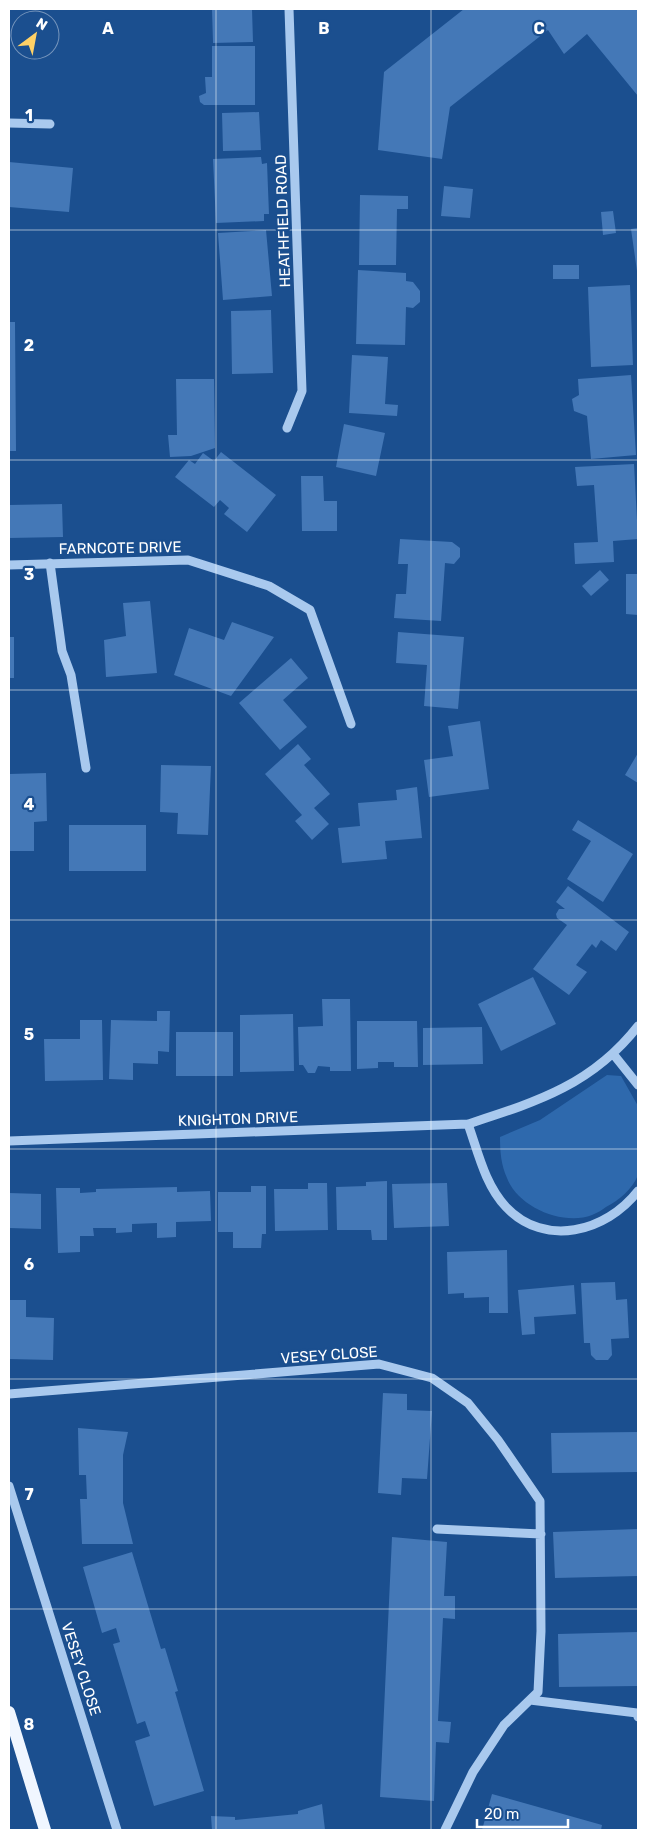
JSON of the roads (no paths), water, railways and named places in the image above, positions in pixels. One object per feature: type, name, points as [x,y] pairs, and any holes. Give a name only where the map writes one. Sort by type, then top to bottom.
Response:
[{"type":"main road","points":[[9,1712],[45,1830]]},
{"type":"street","name":"HEATHFIELD ROAD","points":[[287,428],[302,391],[289,9]]},
{"type":"street","points":[[9,123],[50,124]]},
{"type":"street","name":"FARNCOTE DRIVE","points":[[9,564],[188,560],[268,586],[310,610],[351,724]]},
{"type":"street","points":[[50,563],[62,651],[71,675],[86,768]]},
{"type":"street","name":"KNIGHTON DRIVE","points":[[9,1141],[468,1124],[540,1101],[574,1082],[614,1055],[638,1026]]},
{"type":"street","points":[[614,1055],[638,1085]]},
{"type":"street","points":[[468,1124],[486,1174],[505,1206],[521,1220],[544,1230],[575,1231],[602,1222],[628,1205],[638,1191]]},
{"type":"street","name":"VESEY CLOSE","points":[[9,1394],[379,1364],[432,1378],[468,1403],[498,1440],[540,1501],[538,1692],[504,1725],[473,1772],[445,1830]]},
{"type":"street","name":"VESEY CLOSE","points":[[9,1486],[117,1830]]},
{"type":"street","points":[[437,1529],[540,1534]]},
{"type":"street","points":[[530,1700],[637,1713],[638,1717]]}]
